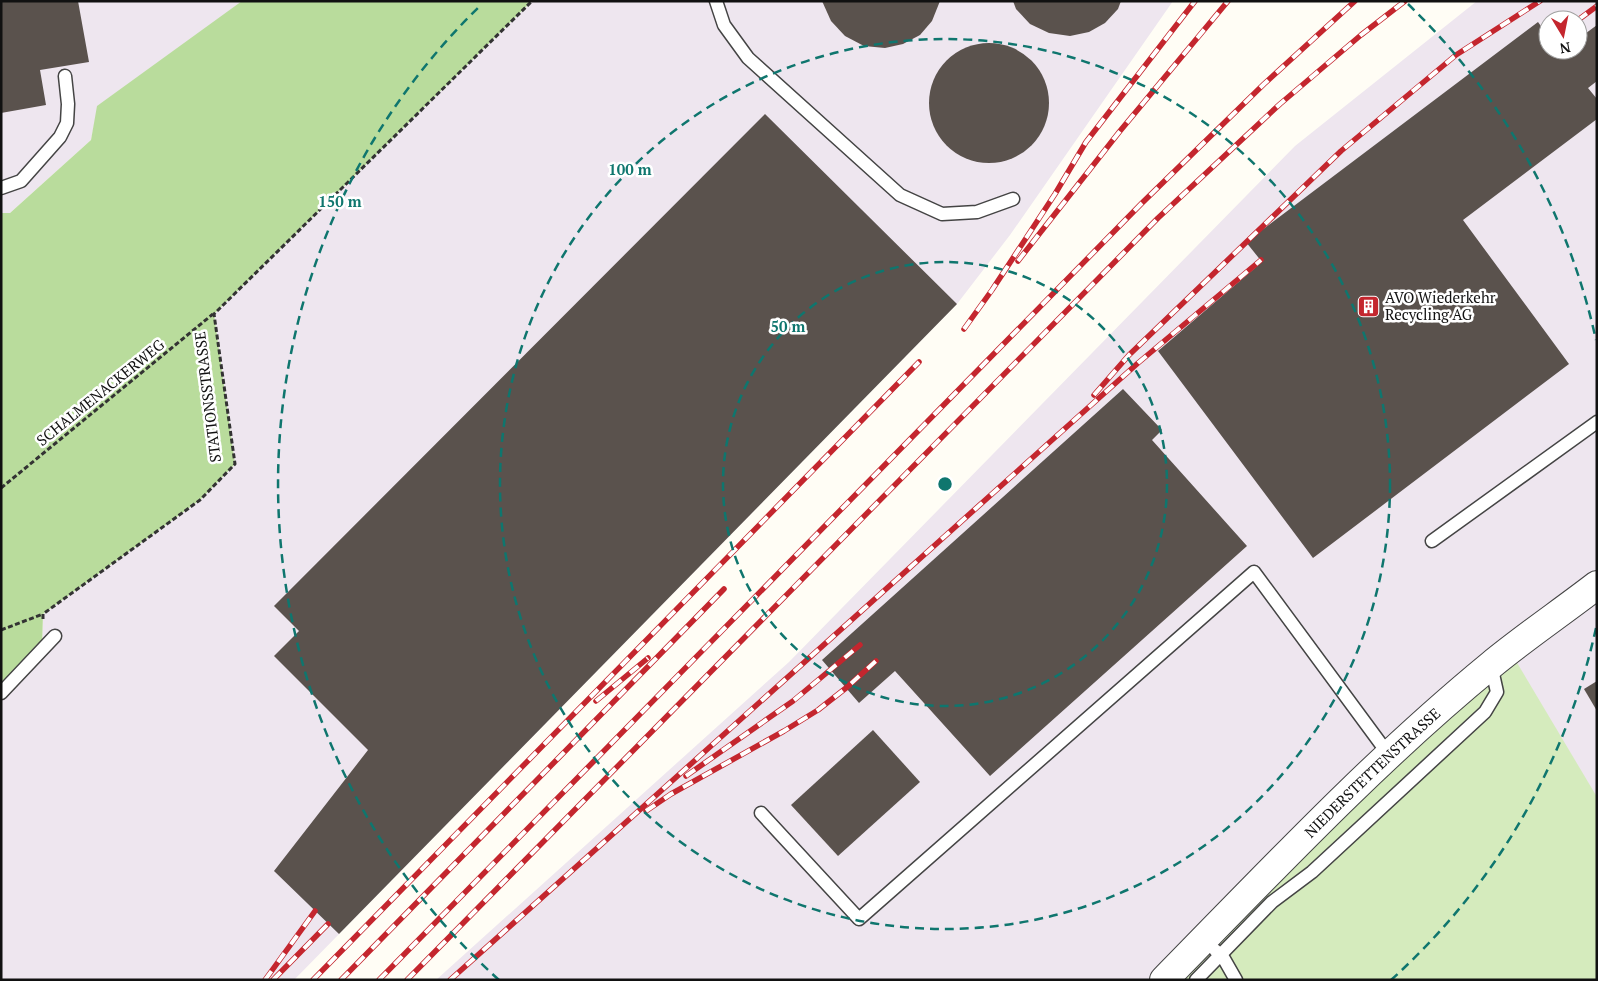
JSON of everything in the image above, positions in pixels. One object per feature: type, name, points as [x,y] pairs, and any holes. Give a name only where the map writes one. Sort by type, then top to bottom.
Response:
[{"type":"street","name":"NIEDERSTETTENSTRASSE","points":[[1164,980],[1212,947],[1290,851],[1389,755],[1491,665],[1597,585]]},
{"type":"lane","points":[[716,1],[724,25],[748,58],[900,195],[942,214],[977,212],[1013,199]]},
{"type":"lane","points":[[1,188],[21,181],[60,137],[67,123],[68,114],[65,76]]},
{"type":"lane","points":[[1432,542],[1597,422]]},
{"type":"lane","points":[[761,814],[859,919],[1254,572],[1389,755]]},
{"type":"lane","points":[[1,693],[55,636]]},
{"type":"lane","points":[[1196,980],[1212,947],[1312,872],[1485,712],[1497,692],[1491,665]]},
{"type":"lane","points":[[1212,947],[1236,980]]},
{"type":"path","name":"STATIONSSTRASSE","points":[[43,614],[200,500],[234,464],[214,314],[532,1]]},
{"type":"path","name":"SCHALMENACKERWEG","points":[[1,488],[214,314]]},
{"type":"path","points":[[1,630],[43,614],[42,650]]},
{"type":"shaded area","points":[[1,1],[243,1],[98,106],[91,140],[10,213],[1,213]]},
{"type":"shaded area","points":[[532,1],[1173,1],[1010,235],[957,304],[294,980],[1,980],[1,693],[42,649],[43,614],[200,500],[234,464],[214,314]]},
{"type":"shaded area","points":[[1477,1],[1597,1],[1597,980],[436,980],[789,662],[1295,146]]},
{"type":"green space","points":[[242,1],[532,1],[214,314],[235,464],[200,500],[43,614],[42,649],[1,693],[1,213],[10,213],[91,140],[97,106]]},
{"type":"green space","points":[[1510,651],[1597,797],[1597,980],[1164,980]]},
{"type":"building","points":[[1,1],[78,1],[89,62],[40,70],[46,105],[1,113]]},
{"type":"building","points":[[822,1],[940,1],[932,21],[920,35],[903,44],[885,48],[864,46],[845,36],[831,21]]},
{"type":"building","points":[[1013,1],[1121,1],[1118,9],[1105,23],[1089,32],[1070,36],[1049,33],[1030,24],[1016,9]]},
{"type":"building","name":"AVO Wiederkehr Recycling AG","points":[[1538,22],[1538,60],[1588,60],[1588,32],[1597,25],[1597,81],[1588,88],[1597,99],[1597,119],[1463,220],[1569,364],[1313,558],[1158,351],[1262,262],[1246,242]]},
{"type":"building","points":[[989,43],[1001,44],[1012,48],[1022,53],[1031,61],[1039,70],[1044,80],[1048,91],[1048,115],[1044,126],[1039,136],[1031,145],[1022,153],[1012,158],[1001,162],[989,163],[977,162],[966,158],[956,153],[947,145],[939,136],[934,126],[930,115],[929,103],[930,91],[934,80],[939,70],[947,61],[956,53],[966,48],[977,44]]},
{"type":"building","points":[[765,114],[957,304],[339,934],[274,871],[368,750],[274,656],[299,631],[274,606]]},
{"type":"building","points":[[1123,389],[1162,430],[1152,440],[1247,546],[990,776],[895,671],[859,703],[822,660]]},
{"type":"building","points":[[1597,681],[1597,711],[1584,689]]},
{"type":"building","points":[[873,730],[920,782],[838,856],[791,805]]},
{"type":"railway","points":[[964,329],[1055,194],[1086,142],[1195,1]]},
{"type":"railway","points":[[1018,261],[1120,131],[1228,1]]},
{"type":"railway","points":[[379,980],[1142,203],[1264,84],[1355,1]]},
{"type":"railway","points":[[407,980],[1158,218],[1280,104],[1361,35],[1405,1]]},
{"type":"railway","points":[[1094,395],[1129,355],[1341,151],[1456,55],[1540,1]]},
{"type":"railway","points":[[1588,13],[1597,6]]},
{"type":"railway","points":[[450,980],[1138,363],[1261,260]]},
{"type":"railway","points":[[313,980],[919,362]]},
{"type":"railway","points":[[341,980],[724,589]]},
{"type":"railway","points":[[686,776],[793,701],[860,645]]},
{"type":"railway","points":[[596,701],[648,658]]},
{"type":"railway","points":[[646,811],[671,794],[818,710],[876,661]]},
{"type":"railway","points":[[265,980],[315,911]]},
{"type":"railway","points":[[273,980],[328,924]]},
{"type":"place","name":"AVO Wiederkehr Recycling AG","points":[[1369,306]]}]
